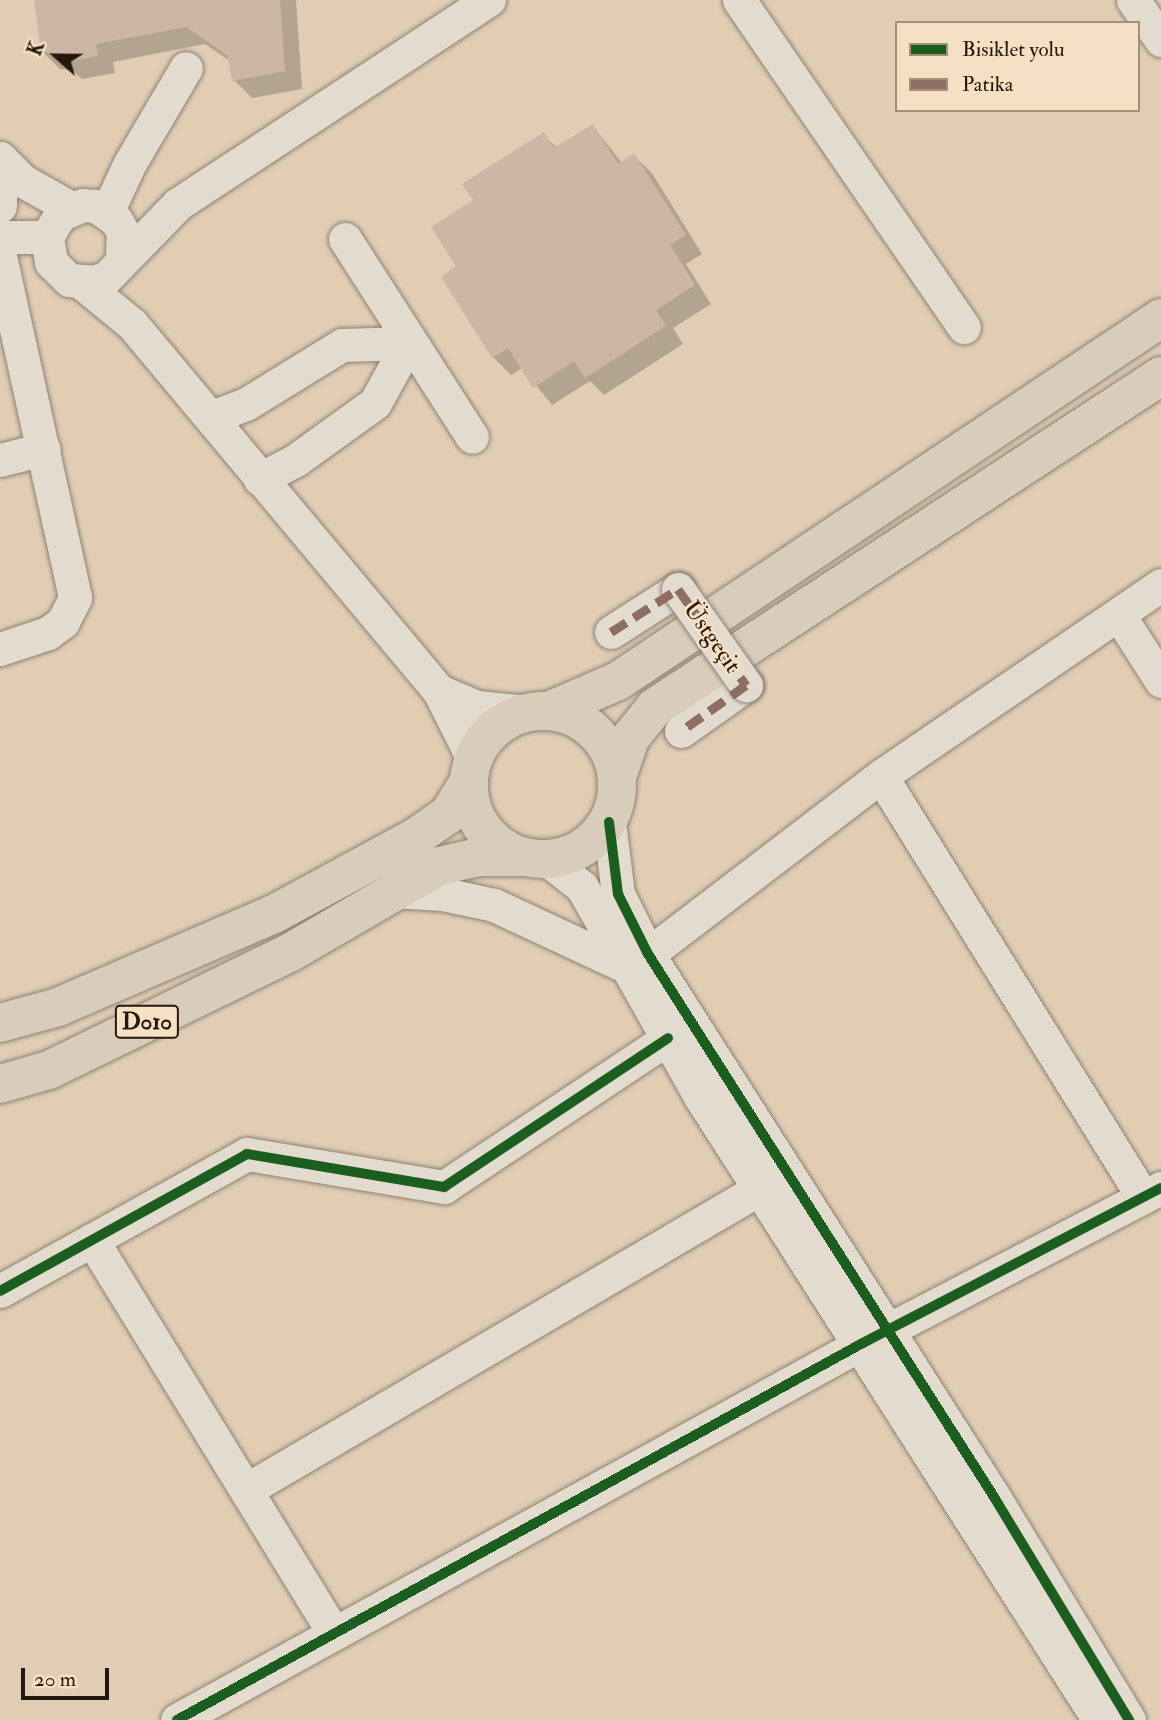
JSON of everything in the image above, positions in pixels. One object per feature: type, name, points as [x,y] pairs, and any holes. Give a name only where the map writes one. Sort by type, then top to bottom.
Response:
[{"type":"highway","points":[[0,1023],[58,1007],[274,914],[416,837],[448,815],[485,737],[504,721],[539,711],[618,681],[1161,318]]},
{"type":"highway","points":[[393,891],[439,866],[479,857],[535,859],[593,841],[609,822],[617,799],[618,774],[631,737],[655,707],[1161,376]]},
{"type":"highway","points":[[539,711],[575,717],[595,731],[610,750],[618,774]]},
{"type":"highway","points":[[471,771],[472,808],[483,830],[501,847],[535,859]]},
{"type":"highway","name":"D010","points":[[0,1084],[49,1070],[291,952],[393,891]]},
{"type":"street","points":[[740,0],[964,327]]},
{"type":"street","points":[[1133,0],[1161,40]]},
{"type":"street","points":[[2,234],[95,282],[119,263],[178,204],[475,4]]},
{"type":"street","points":[[107,212],[130,163],[186,68]]},
{"type":"street","points":[[8,166],[71,208]]},
{"type":"street","points":[[0,649],[48,634],[63,622],[75,598],[44,449],[22,303],[2,234],[8,166]]},
{"type":"street","points":[[8,166],[62,266],[132,324],[439,691],[471,771]]},
{"type":"street","points":[[22,303],[62,266],[60,215],[71,208],[83,205],[107,212],[178,204]]},
{"type":"street","points":[[107,212],[123,232],[119,263],[132,324]]},
{"type":"street","points":[[345,239],[408,343],[472,437]]},
{"type":"street","points":[[212,417],[246,404],[342,345],[408,343]]},
{"type":"street","points":[[260,479],[296,460],[375,403],[408,343]]},
{"type":"street","points":[[0,460],[44,449]]},
{"type":"street","points":[[636,960],[881,776],[1161,585]]},
{"type":"street","name":"Üstgeçit","points":[[611,632],[678,589],[746,685],[681,731]]},
{"type":"street","points":[[1119,615],[1161,681]]},
{"type":"street","points":[[439,691],[477,707],[539,711]]},
{"type":"street","points":[[177,1720],[874,1337],[1152,1193],[881,776]]},
{"type":"street","points":[[609,822],[618,894],[636,960],[668,1038],[773,1181]]},
{"type":"street","points":[[535,859],[582,887],[636,960],[773,1181],[874,1337],[1129,1720]]},
{"type":"street","points":[[393,891],[443,894],[494,905],[636,960]]},
{"type":"street","points":[[0,1291],[247,1154],[444,1187],[668,1038]]},
{"type":"street","points":[[246,1490],[773,1181]]},
{"type":"street","points":[[92,1240],[334,1633]]},
{"type":"street","points":[[874,1337],[1099,1720]]},
{"type":"building","points":[[34,0],[280,0],[285,71],[232,81],[227,55],[186,27],[96,44],[98,56],[62,62],[58,53],[41,52]]},
{"type":"building","points":[[593,124],[618,164],[634,153],[686,235],[670,245],[695,285],[656,310],[666,326],[585,378],[574,361],[533,388],[508,348],[492,358],[441,277],[456,266],[431,227],[473,200],[462,184],[544,132],[554,148]]},
{"type":"marked path","points":[[611,632],[678,589],[746,685],[681,731]]},
{"type":"cycle path","points":[[609,822],[618,894],[648,954],[994,1497],[1129,1720]]},
{"type":"cycle path","points":[[0,1291],[247,1154],[444,1187],[668,1038]]},
{"type":"cycle path","points":[[177,1720],[861,1344],[1161,1188]]}]
